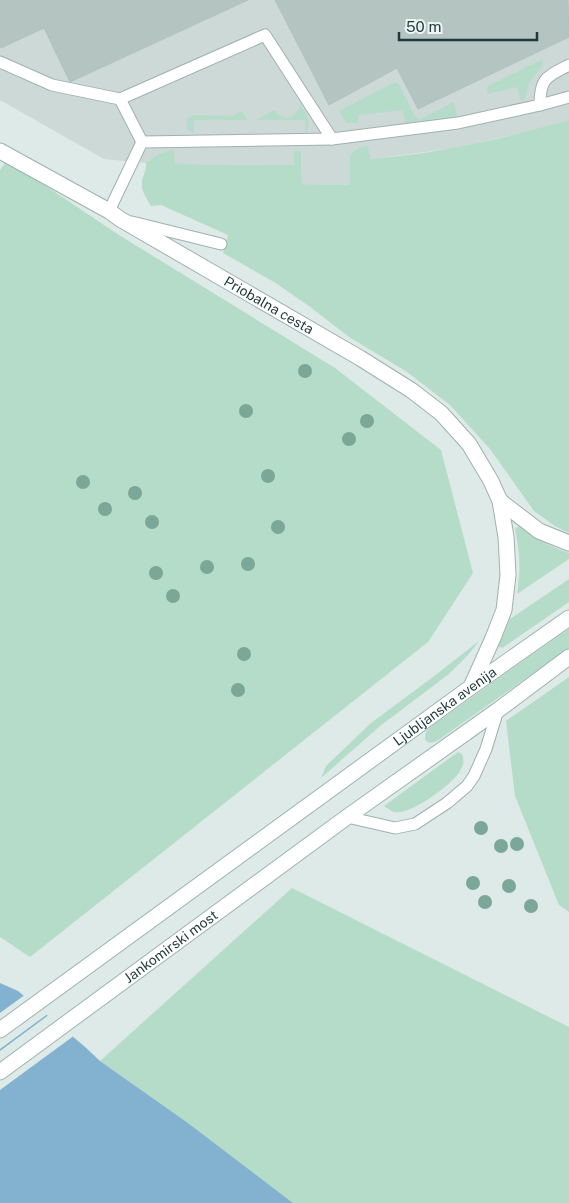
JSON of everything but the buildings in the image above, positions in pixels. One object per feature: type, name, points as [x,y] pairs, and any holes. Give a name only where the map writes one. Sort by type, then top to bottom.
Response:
[{"type":"main road","name":"Priobalna cesta","points":[[0,150],[360,358],[411,390],[441,413],[469,444],[491,481],[500,501],[506,537],[508,575],[504,610],[471,687]]},
{"type":"main road","name":"Priobalna cesta","points":[[500,501],[539,531],[569,543]]},
{"type":"main road","name":"Ljubljanska avenija","points":[[0,1030],[471,687],[569,618]]},
{"type":"main road","points":[[344,819],[498,710],[569,657]]},
{"type":"main road","name":"Jankomirski most","points":[[0,1072],[344,819]]},
{"type":"lane","points":[[0,62],[52,85],[120,99],[265,35],[332,139]]},
{"type":"lane","points":[[540,104],[540,90],[546,78],[569,65]]},
{"type":"lane","points":[[142,142],[332,139],[458,123],[569,97]]},
{"type":"lane","points":[[120,99],[142,142],[115,215],[221,244]]},
{"type":"lane","points":[[344,819],[395,828],[415,824],[447,803],[467,786],[474,776],[486,749],[498,710]]},
{"type":"shaded area","points":[[0,0],[569,0],[569,120],[456,148],[370,159],[350,155],[351,185],[302,184],[301,153],[294,150],[294,165],[174,164],[174,150],[158,154],[146,163],[104,159],[0,100]]},
{"type":"green space","points":[[543,59],[542,67],[528,86],[525,99],[521,101],[517,87],[487,94],[488,86]]},
{"type":"green space","points":[[393,83],[397,83],[400,86],[417,118],[421,119],[454,102],[457,116],[405,123],[403,110],[358,115],[358,123],[346,123],[339,111]]},
{"type":"green space","points":[[300,104],[309,122],[308,130],[305,133],[305,120],[256,120],[274,110],[282,117],[290,118],[296,113]]},
{"type":"green space","points":[[242,111],[248,120],[194,120],[193,133],[188,130],[186,124],[188,118],[193,115],[232,116]]},
{"type":"green space","points":[[569,120],[569,533],[555,526],[534,511],[490,449],[450,405],[407,372],[349,337],[274,282],[223,253],[228,235],[161,205],[151,206],[142,189],[146,163],[158,154],[174,149],[175,164],[294,165],[294,150],[301,152],[302,184],[350,185],[350,155],[359,148],[368,146],[370,159],[414,154],[485,141]]},
{"type":"green space","points":[[7,160],[119,235],[335,368],[441,450],[473,573],[428,642],[30,957],[0,937],[0,170]]},
{"type":"green space","points":[[519,526],[549,545],[569,553],[569,559],[517,594],[519,561],[515,529]]},
{"type":"green space","points":[[569,579],[569,602],[502,648],[499,647],[498,645],[510,619]]},
{"type":"green space","points":[[569,629],[569,648],[437,741],[430,743],[426,741],[426,732],[433,725]]},
{"type":"green space","points":[[479,641],[449,674],[380,726],[321,778],[326,766],[371,723]]},
{"type":"green space","points":[[569,677],[569,912],[559,905],[515,796],[506,721]]},
{"type":"green space","points":[[458,752],[462,754],[463,758],[461,769],[441,790],[421,804],[401,812],[394,812],[384,806]]},
{"type":"green space","points":[[292,888],[569,1027],[569,1203],[293,1203],[188,1123],[100,1061]]},
{"type":"water","points":[[0,983],[18,991],[100,1061],[188,1123],[293,1203],[0,1203]]},
{"type":"pier","points":[[26,994],[49,1013],[0,1049],[0,1013]]},
{"type":"pier","points":[[50,1014],[75,1035],[0,1090],[0,1051]]}]
